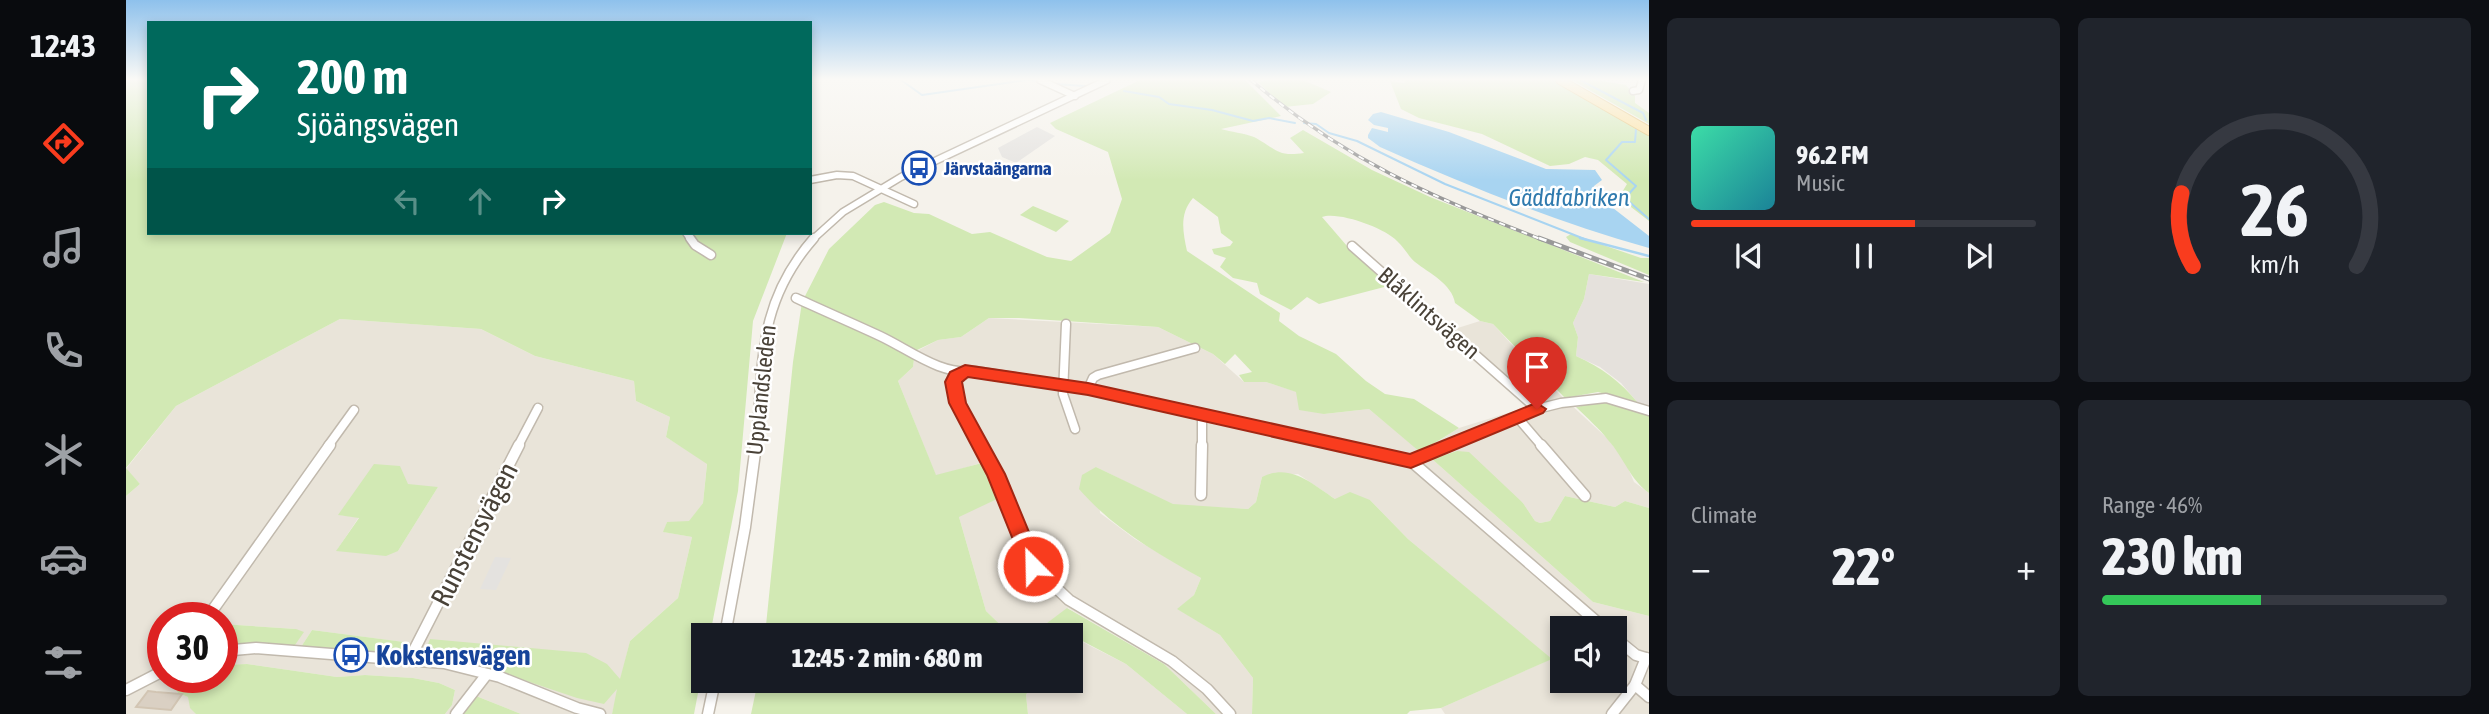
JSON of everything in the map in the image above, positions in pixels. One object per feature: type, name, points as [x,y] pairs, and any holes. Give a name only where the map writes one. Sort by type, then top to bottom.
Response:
[{"type":"main road","points":[[1618,113],[1649,131]]},
{"type":"street","name":"Upplandsleden","points":[[727,623],[754,463],[765,333],[776,293],[790,266],[813,236],[844,209],[878,187],[1038,113]]},
{"type":"street","points":[[812,180],[848,176],[914,204]]},
{"type":"street","points":[[688,235],[710,254]]},
{"type":"street","name":"Blåklintsvägen","points":[[1352,246],[1537,409]]},
{"type":"street","points":[[796,298],[882,337],[924,360],[960,373],[975,371],[1063,384],[1411,461],[1590,616]]},
{"type":"street","points":[[1066,324],[1063,384],[1075,429]]},
{"type":"street","points":[[1088,389],[1093,378],[1098,375],[1195,348]]},
{"type":"street","points":[[960,373],[953,386],[957,403],[996,474],[1033,566],[1069,600],[1172,661],[1207,689],[1230,714]]},
{"type":"street","points":[[1411,461],[1537,409],[1599,397],[1649,411]]},
{"type":"street","name":"Runstensvägen","points":[[410,660],[538,408]]},
{"type":"street","points":[[218,602],[354,410]]},
{"type":"street","points":[[1200,495],[1202,414]]},
{"type":"street","points":[[1517,417],[1585,496]]},
{"type":"street","points":[[238,650],[256,648],[444,663],[486,674],[600,714]]},
{"type":"street","points":[[1612,714],[1635,685],[1648,659],[1636,655],[1627,648]]},
{"type":"street","points":[[456,714],[486,674]]},
{"type":"street","points":[[126,690],[147,679]]},
{"type":"street","points":[[1635,685],[1649,697]]},
{"type":"street","points":[[708,714],[712,693]]},
{"type":"shaded area","points":[[1037,127],[1055,136],[1016,163],[1002,157],[998,148]]},
{"type":"shaded area","points":[[1589,274],[1649,284],[1649,411],[1638,403],[1621,383],[1600,367],[1576,356],[1578,337],[1573,323],[1584,299]]},
{"type":"shaded area","points":[[989,318],[1158,327],[1213,354],[1244,382],[1266,382],[1297,392],[1324,414],[1369,409],[1421,452],[1459,428],[1527,407],[1445,332],[1480,321],[1493,324],[1543,379],[1608,439],[1626,463],[1634,482],[1649,493],[1649,508],[1625,501],[1615,507],[1565,496],[1550,521],[1540,523],[1535,521],[1523,503],[1457,451],[1432,459],[1593,602],[1649,616],[1649,714],[1445,714],[1441,708],[1550,659],[1550,693],[1627,693],[1627,616],[1550,616],[1550,658],[1408,539],[1370,500],[1335,499],[1298,474],[1262,477],[1256,502],[1248,509],[1173,505],[1096,467],[1100,513],[1135,539],[1201,578],[1194,595],[1178,609],[1220,635],[1253,678],[1252,714],[1216,714],[1164,664],[1068,608],[1047,623],[998,623],[986,611],[959,517],[981,463],[936,476],[898,381],[913,367],[915,352],[938,340],[961,337]]},
{"type":"shaded area","points":[[340,319],[481,329],[535,356],[634,381],[636,401],[670,417],[666,437],[707,463],[703,503],[689,522],[667,522],[664,532],[692,537],[678,598],[630,641],[612,714],[521,714],[476,696],[463,714],[445,714],[452,705],[455,690],[439,683],[413,678],[365,675],[337,677],[238,664],[238,643],[291,647],[296,629],[238,625],[238,602],[147,602],[147,693],[178,693],[188,697],[196,714],[126,714],[126,496],[140,484],[126,469],[176,406]],"holes":[[[438,487],[398,551],[337,550],[359,517],[339,515],[349,501]],[[312,630],[403,642],[301,647]]]},
{"type":"shaded area","points":[[495,557],[511,558],[496,590],[480,589]]},
{"type":"shaded area","points":[[1083,642],[1126,664],[1187,714],[1028,714],[1026,695],[1083,693]]},
{"type":"green space","points":[[126,113],[147,113],[147,235],[786,235],[753,321],[738,491],[712,623],[691,623],[691,693],[698,693],[694,714],[612,714],[617,689],[604,704],[577,698],[488,668],[423,657],[430,639],[586,653],[607,664],[620,679],[630,641],[678,598],[692,537],[663,532],[667,522],[689,521],[703,503],[707,464],[666,437],[670,417],[636,401],[634,381],[535,356],[481,329],[340,319],[176,406],[126,468]]},
{"type":"green space","points":[[1070,113],[1278,113],[1281,116],[1221,129],[1246,134],[1288,154],[1304,153],[1290,138],[1303,130],[1372,170],[1430,197],[1644,282],[1589,274],[1584,299],[1573,323],[1578,337],[1576,356],[1610,376],[1638,403],[1598,392],[1565,398],[1493,324],[1480,321],[1455,303],[1445,285],[1415,262],[1391,236],[1372,226],[1339,216],[1322,217],[1347,246],[1392,285],[1319,304],[1307,297],[1291,310],[1260,294],[1257,283],[1233,278],[1220,267],[1226,258],[1214,254],[1212,249],[1230,246],[1233,242],[1221,233],[1218,217],[1193,198],[1184,217],[1183,230],[1187,251],[1280,313],[1279,321],[1299,336],[1336,354],[1385,394],[1414,399],[1459,428],[1420,452],[1369,409],[1324,414],[1299,410],[1296,392],[1266,382],[1244,382],[1239,375],[1252,372],[1235,354],[1225,364],[1213,354],[1158,327],[989,318],[961,337],[938,340],[915,351],[913,367],[898,381],[936,475],[982,463],[997,499],[959,517],[986,611],[998,623],[766,623],[793,362],[802,302],[829,249],[875,205],[884,202],[914,213],[929,214],[972,234],[990,232],[1047,257],[1071,261],[1110,233],[1122,199],[1108,152],[1056,129],[1050,123]]},
{"type":"green space","points":[[1410,113],[1612,113],[1649,135],[1649,221],[1622,200],[1621,194],[1627,184],[1598,160],[1585,157],[1569,164],[1550,166],[1482,134]]},
{"type":"green space","points":[[1630,113],[1649,113],[1649,124]]},
{"type":"green space","points":[[1033,206],[1069,221],[1056,232],[1020,215]]},
{"type":"green space","points":[[1571,234],[1641,258],[1649,258],[1649,275],[1570,242],[1566,237]]},
{"type":"green space","points":[[1602,402],[1649,415],[1649,493],[1637,481],[1614,447],[1576,407]]},
{"type":"green space","points":[[1457,451],[1469,452],[1523,503],[1535,521],[1540,523],[1550,521],[1565,496],[1615,507],[1625,501],[1649,508],[1649,616],[1593,602],[1432,459]]},
{"type":"green space","points":[[374,464],[400,466],[408,484],[438,487],[398,551],[386,556],[336,551],[359,518],[338,515]]},
{"type":"green space","points":[[1096,467],[1173,504],[1248,509],[1256,502],[1262,477],[1272,473],[1282,472],[1300,477],[1335,499],[1350,492],[1370,500],[1408,539],[1550,660],[1441,708],[1410,711],[1407,714],[1252,714],[1253,678],[1220,635],[1177,609],[1194,595],[1201,578],[1136,539],[1106,516],[1079,489],[1082,475]]},
{"type":"green space","points":[[126,468],[140,484],[126,496]]},
{"type":"green space","points":[[1067,608],[1164,664],[1216,714],[1187,714],[1126,664],[1083,641],[1083,623],[1047,623]]},
{"type":"green space","points":[[238,625],[296,629],[304,632],[291,647],[238,643]]},
{"type":"green space","points":[[312,630],[404,642],[401,656],[301,647]]},
{"type":"green space","points":[[238,664],[337,677],[365,675],[413,678],[439,683],[455,690],[452,705],[445,714],[196,714],[190,708],[188,697],[178,693],[238,693]]},
{"type":"green space","points":[[755,693],[1027,693],[1028,714],[751,714]]},
{"type":"green space","points":[[476,696],[521,714],[463,714]]},
{"type":"water","name":"Gäddfabriken","points":[[1385,113],[1449,132],[1546,169],[1595,170],[1602,180],[1594,186],[1595,194],[1649,236],[1649,248],[1580,227],[1513,202],[1380,147],[1368,138],[1368,135],[1372,128],[1388,132],[1388,128],[1374,125],[1368,120],[1373,114]]},
{"type":"building","points":[[147,692],[182,694],[171,710],[136,707]]},
{"type":"waterway","points":[[1224,113],[1253,121],[1269,118],[1295,123]]},
{"type":"waterway","points":[[1643,113],[1646,120]]},
{"type":"waterway","points":[[1304,123],[1316,124],[1329,133],[1357,141],[1445,184],[1586,239]]},
{"type":"waterway","points":[[1636,129],[1635,142],[1622,142],[1606,160],[1636,186],[1625,198],[1649,219]]},
{"type":"waterway","points":[[1580,238],[1586,239]]},
{"type":"waterway","points":[[1586,239],[1649,256]]},
{"type":"railway","points":[[1294,113],[1390,174],[1463,208],[1543,240]]},
{"type":"railway","points":[[1539,238],[1649,279]]},
{"type":"place","name":"Järvstaängarna","points":[[919,168]]},
{"type":"place","name":"Kokstensvägen","points":[[351,655]]},
{"type":"route","points":[[1033,566],[996,474],[957,403],[953,386],[956,376],[965,370],[1088,389],[1411,461],[1537,409]]}]
